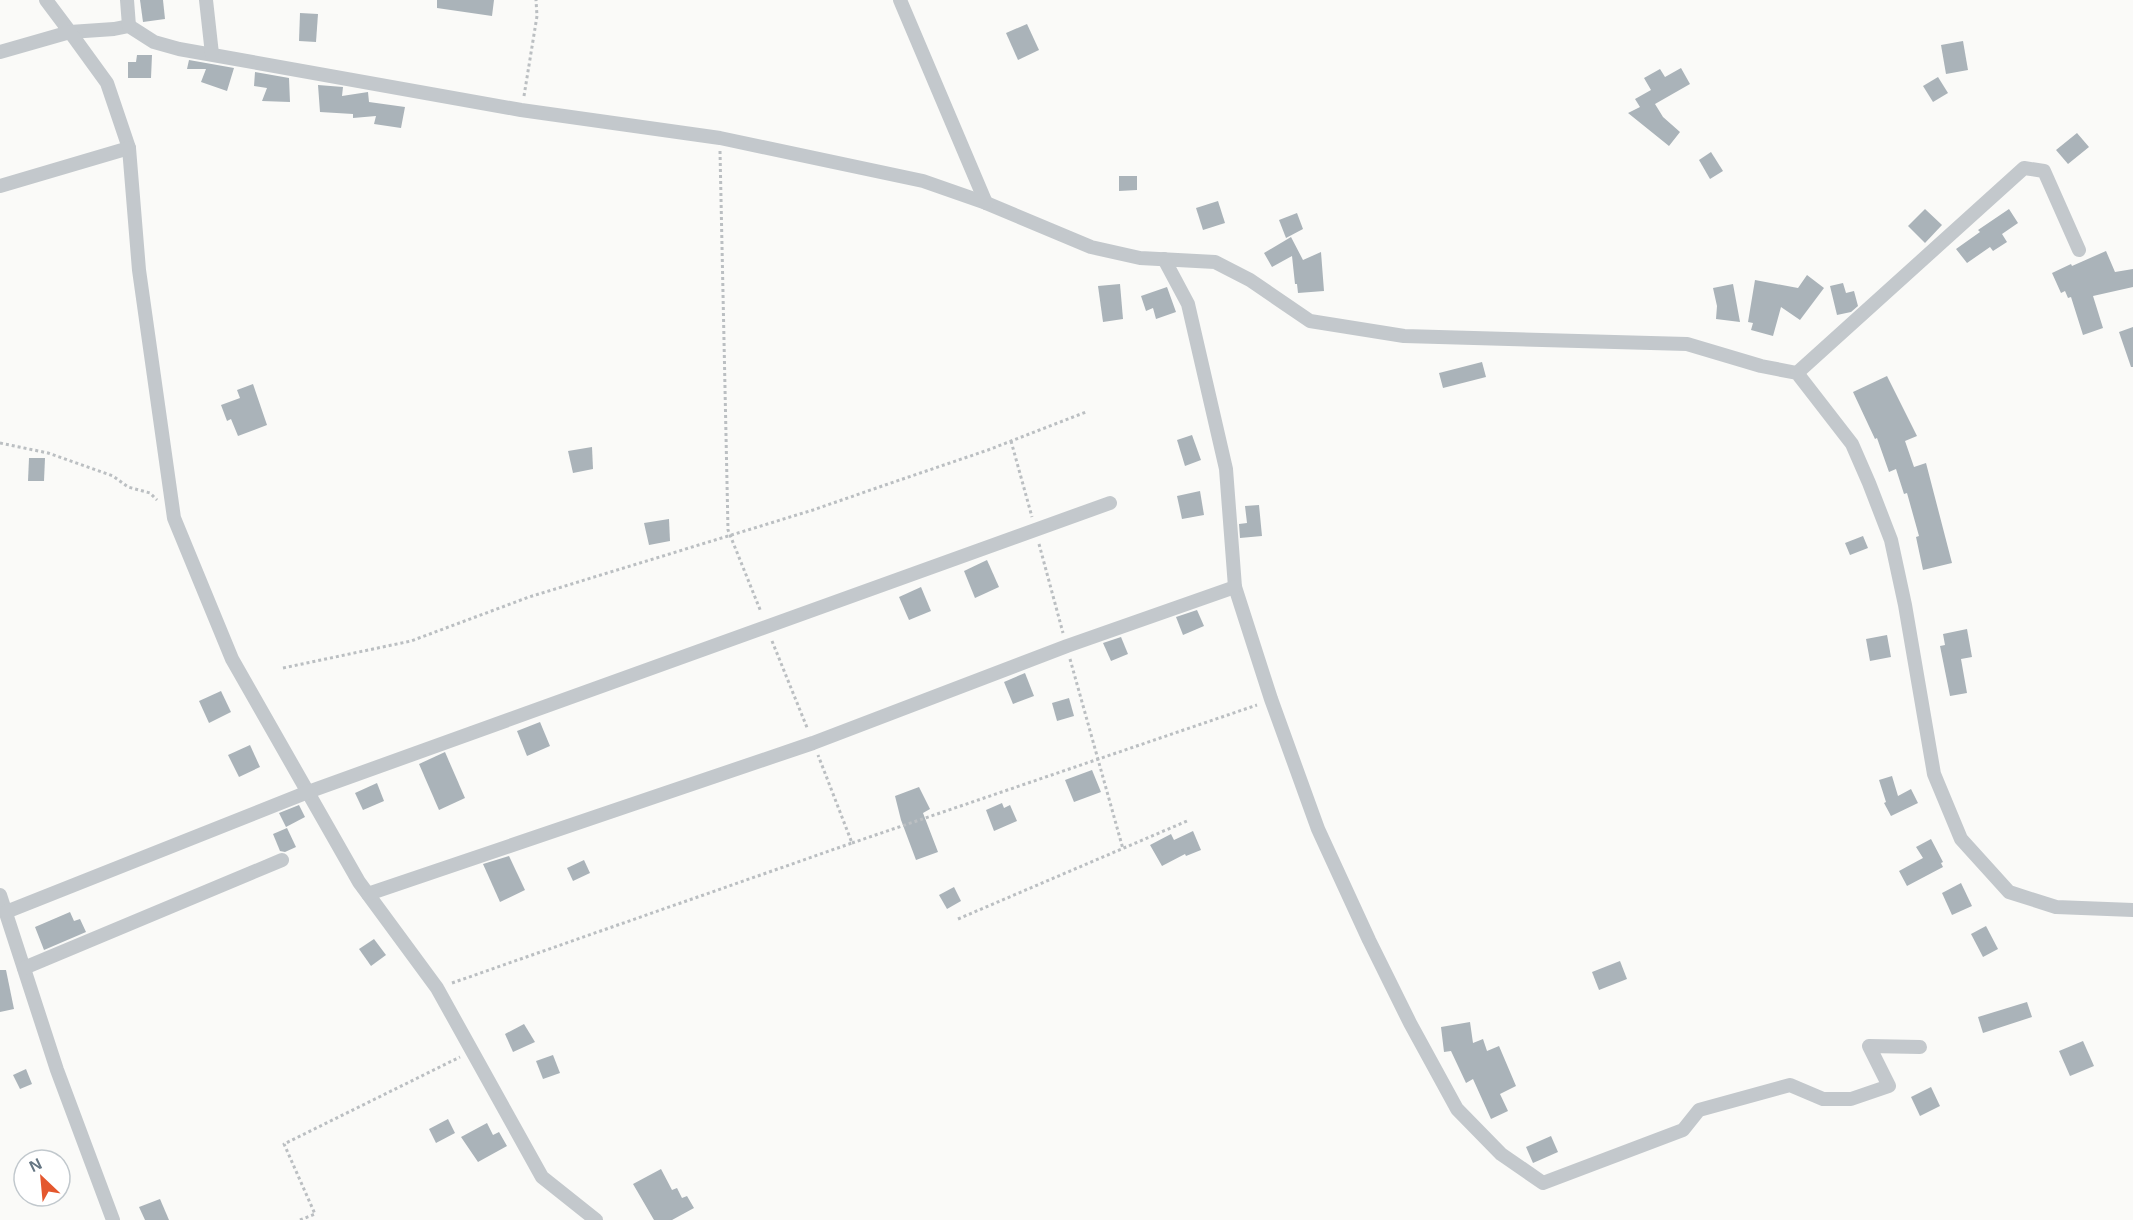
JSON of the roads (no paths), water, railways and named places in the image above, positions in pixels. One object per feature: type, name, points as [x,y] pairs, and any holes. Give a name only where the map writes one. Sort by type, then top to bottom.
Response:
[{"type":"street","points":[[46,0],[107,83],[129,148],[140,270],[174,518],[232,659],[359,882],[437,988],[542,1177],[596,1220]]},
{"type":"street","points":[[127,0],[129,26]]},
{"type":"street","points":[[206,0],[212,54]]},
{"type":"street","points":[[900,0],[986,203]]},
{"type":"street","points":[[0,52],[70,32],[129,26],[154,42],[179,49],[522,110],[720,138],[923,181],[986,203],[1091,247],[1140,258],[1215,262],[1250,279],[1310,321],[1404,336],[1687,344],[1761,366],[1797,373],[1852,444],[1891,540],[1905,605],[1934,774],[1961,838],[2009,892],[2056,907],[2133,910]]},
{"type":"street","points":[[0,186],[129,148]]},
{"type":"street","points":[[1797,373],[2024,168],[2044,171],[2079,250]]},
{"type":"street","points":[[1164,260],[1188,304],[1226,469],[1235,587],[1271,699],[1318,829],[1410,1023],[1457,1109],[1501,1154],[1543,1184],[1683,1130],[1699,1110],[1790,1085],[1823,1099],[1851,1099],[1889,1086],[1869,1046],[1920,1047]]},
{"type":"street","points":[[6,912],[308,792],[1110,503]]},
{"type":"street","points":[[368,894],[813,743],[1067,646],[1235,587]]},
{"type":"street","points":[[24,968],[282,860]]},
{"type":"street","points":[[0,895],[57,1070],[113,1220]]}]
